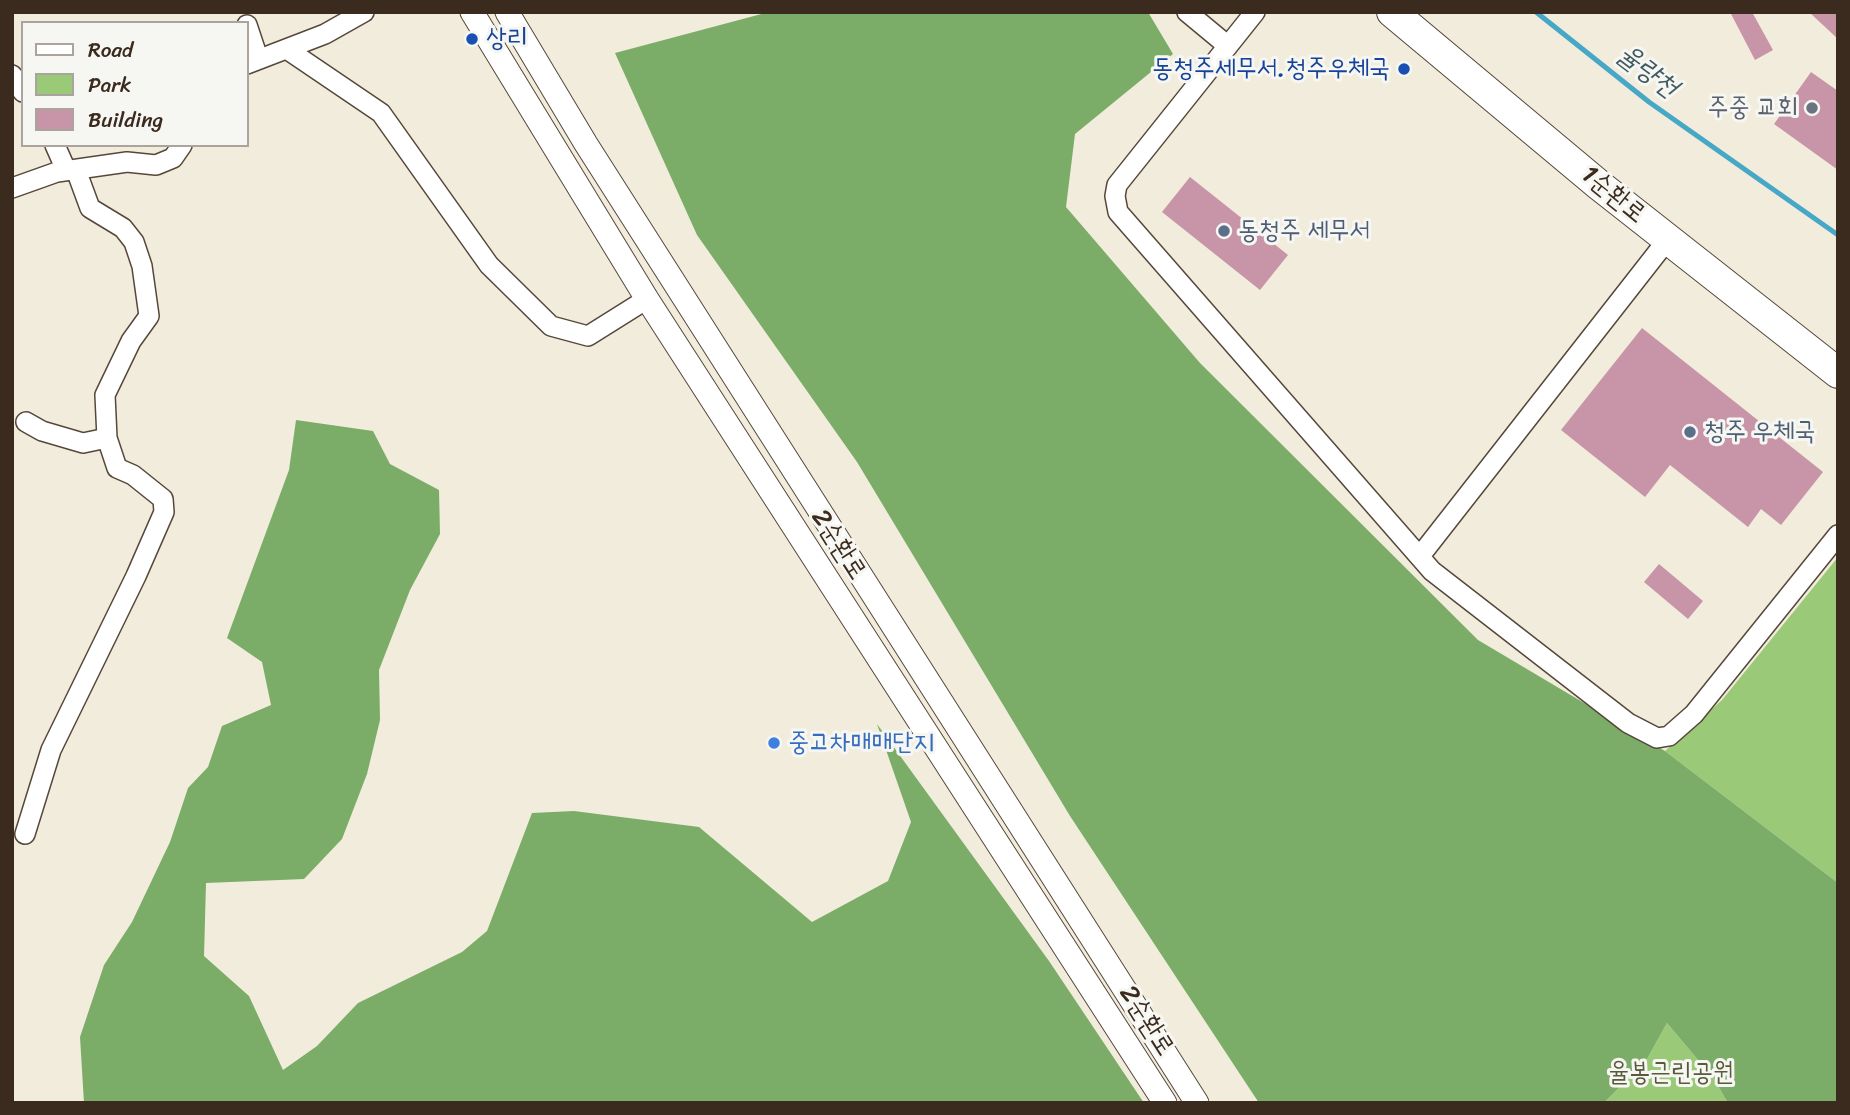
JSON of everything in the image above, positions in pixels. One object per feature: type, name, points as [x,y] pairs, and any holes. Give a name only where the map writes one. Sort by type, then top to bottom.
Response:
[{"type":"main road","name":"1순환로","points":[[1392,12],[1668,239],[1838,373]]},
{"type":"street","points":[[248,35],[253,61],[325,34],[364,12]]},
{"type":"street","name":"2순환로","points":[[472,12],[647,299],[1165,1103]]},
{"type":"street","name":"2순환로","points":[[507,12],[608,179],[1197,1103]]},
{"type":"street","points":[[1187,12],[1228,46]]},
{"type":"street","points":[[1255,12],[1117,185],[1115,196],[1118,212],[1432,571],[1628,723],[1657,738],[1669,736],[1694,714],[1838,535]]},
{"type":"street","points":[[288,50],[381,113],[489,265],[551,326],[588,336],[647,299]]},
{"type":"street","points":[[25,834],[51,750],[136,576],[164,512],[163,499],[133,475],[117,468],[107,438],[105,395],[131,341],[149,316],[150,303],[134,242],[109,217],[90,208],[56,147]]},
{"type":"street","points":[[12,188],[71,170],[127,162],[156,165],[173,158],[180,147]]},
{"type":"street","points":[[1420,556],[1668,239]]},
{"type":"street","points":[[26,422],[42,431],[83,443],[107,438]]},
{"type":"green space","points":[[769,12],[1148,12],[1173,54],[1075,134],[1066,207],[1200,363],[1478,640],[1665,751],[1838,883],[1838,1103],[1728,1103],[1714,1079],[1667,1023],[1647,1059],[1604,1103],[1259,1103],[1070,816],[857,462],[697,235],[615,53]]},
{"type":"green space","points":[[296,420],[373,431],[390,464],[439,490],[440,534],[410,590],[379,670],[380,720],[367,774],[342,839],[304,879],[206,883],[204,956],[249,996],[283,1070],[317,1046],[358,1003],[462,952],[487,931],[532,813],[574,811],[699,827],[812,922],[888,881],[911,822],[877,724],[1049,961],[1144,1103],[84,1103],[80,1037],[104,965],[132,922],[170,842],[188,788],[208,767],[222,726],[271,705],[262,662],[227,638],[289,470]]},
{"type":"green space","points":[[1838,557],[1838,883],[1665,751],[1722,700]]},
{"type":"green space","name":"율봉근린공원","points":[[1667,1023],[1714,1079],[1728,1103],[1604,1103],[1647,1059]]},
{"type":"building","points":[[1730,12],[1752,12],[1773,50],[1755,60]]},
{"type":"building","points":[[1809,12],[1838,12],[1838,39]]},
{"type":"building","name":"주중 교회","points":[[1811,72],[1838,91],[1838,170],[1774,124]]},
{"type":"building","points":[[1190,177],[1288,255],[1260,290],[1162,212]]},
{"type":"building","points":[[1642,328],[1823,472],[1781,525],[1761,509],[1748,527],[1670,465],[1645,497],[1561,430]]},
{"type":"building","points":[[1659,564],[1703,601],[1688,619],[1644,582]]},
{"type":"waterway","name":"율량천","points":[[1536,12],[1649,102],[1838,235]]},
{"type":"place","name":"상리","points":[[472,39]]},
{"type":"place","name":"동청주세무서.청주우체국","points":[[1404,69]]},
{"type":"place","name":"주중 교회","points":[[1812,108]]},
{"type":"place","name":"동청주 세무서","points":[[1224,231]]},
{"type":"place","name":"청주 우체국","points":[[1690,432]]},
{"type":"place","name":"중고차매매단지","points":[[774,743]]}]
